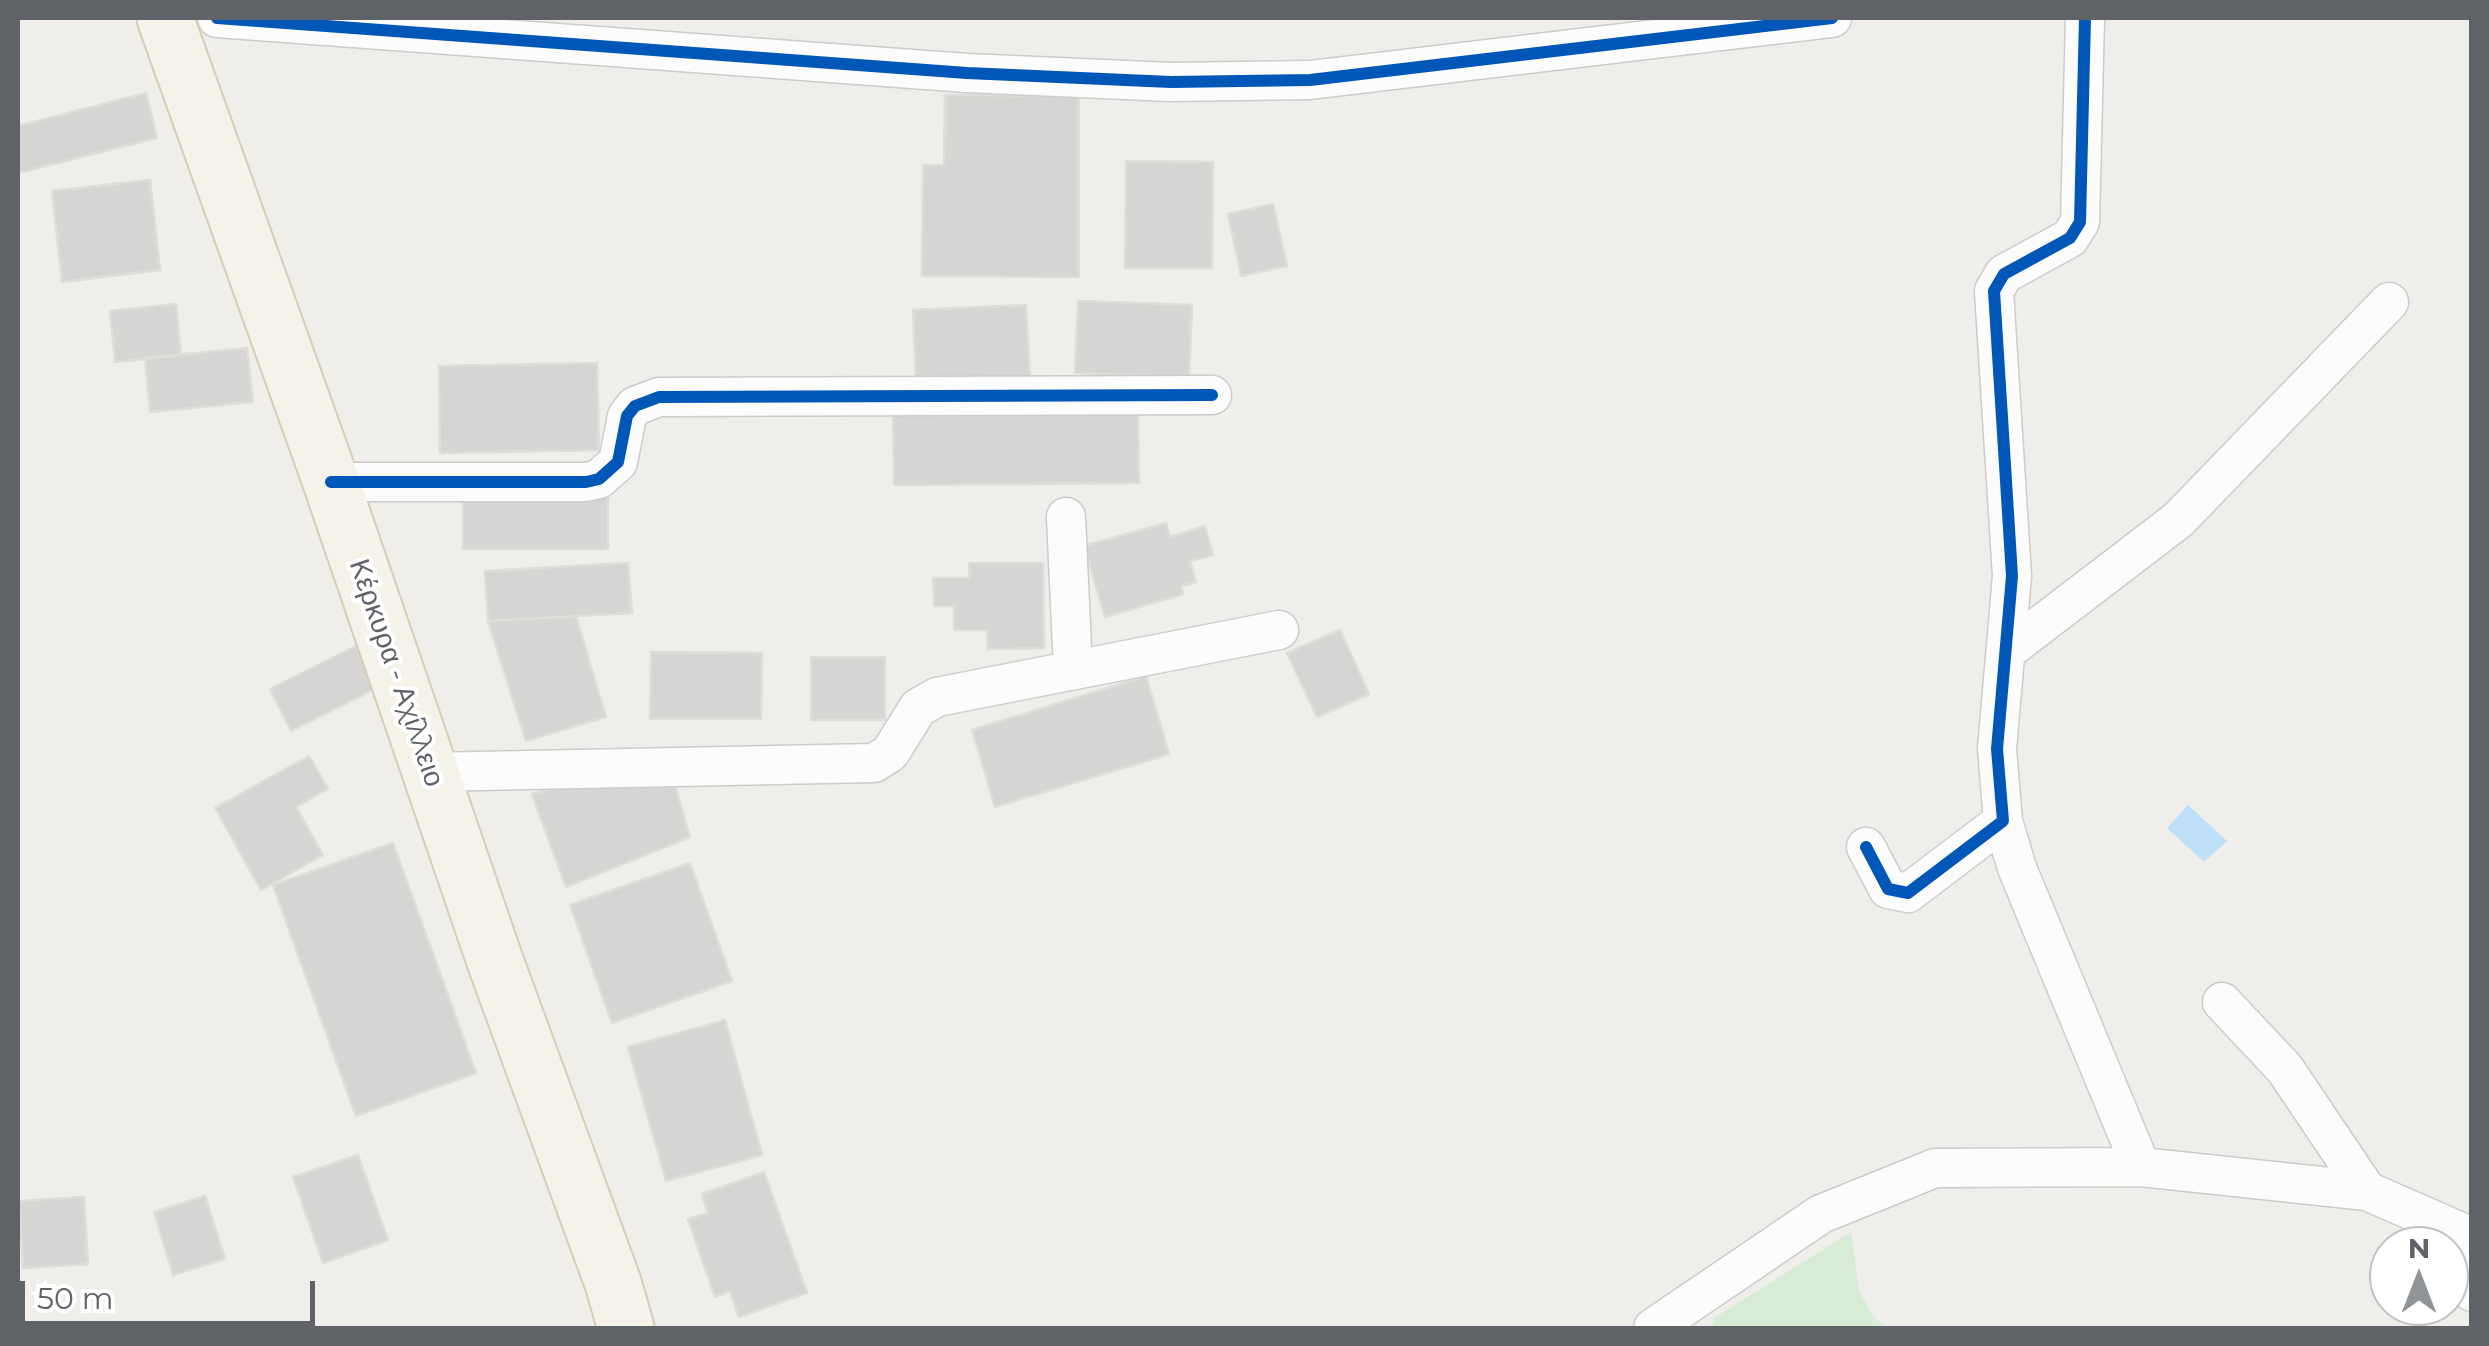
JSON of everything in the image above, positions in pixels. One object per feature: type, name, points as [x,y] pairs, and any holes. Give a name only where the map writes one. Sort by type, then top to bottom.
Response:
[{"type":"main road","name":"Κέρκυρα - Αχίλλειο","points":[[166,18],[626,1328]]},
{"type":"street","points":[[217,18],[967,73],[1171,82],[1310,80],[1832,18]]},
{"type":"street","points":[[2085,18],[2080,222],[2070,238],[2004,274],[1994,292],[2012,576],[1996,749],[2003,821],[2017,868],[2142,1167]]},
{"type":"street","points":[[2008,650],[2178,520],[2389,302]]},
{"type":"street","points":[[331,482],[599,479],[618,462],[627,416],[635,406],[659,396],[1212,394]]},
{"type":"street","points":[[1066,518],[1073,668]]},
{"type":"street","points":[[429,772],[874,762],[890,753],[918,708],[930,700],[1073,668],[1279,630]]},
{"type":"street","points":[[1866,847],[1888,889],[1908,893],[2003,821]]},
{"type":"street","points":[[2222,1002],[2285,1069],[2367,1191]]},
{"type":"street","points":[[1653,1328],[1821,1214],[1934,1168],[2142,1167],[2367,1191],[2446,1226]]},
{"type":"green space","points":[[1851,1232],[1859,1291],[1873,1316],[1887,1328],[1712,1328],[1714,1318]]},
{"type":"water","points":[[2188,805],[2227,841],[2204,862],[2167,828]]},
{"type":"building","points":[[146,93],[157,138],[18,173],[18,126]]},
{"type":"building","points":[[945,95],[1079,96],[1079,277],[922,276],[923,165],[944,165]]},
{"type":"building","points":[[1126,161],[1213,162],[1212,268],[1125,268]]},
{"type":"building","points":[[150,180],[160,270],[62,282],[52,191]]},
{"type":"building","points":[[1273,204],[1287,266],[1241,276],[1228,214]]},
{"type":"building","points":[[1078,301],[1192,305],[1189,377],[1075,373]]},
{"type":"building","points":[[176,304],[181,355],[115,362],[110,311]]},
{"type":"building","points":[[1026,305],[1030,378],[916,383],[913,310]]},
{"type":"building","points":[[247,348],[253,402],[150,412],[145,358]]},
{"type":"building","points":[[597,363],[599,450],[440,453],[439,366]]},
{"type":"building","points":[[1138,410],[1139,483],[894,485],[893,412]]},
{"type":"building","points":[[463,492],[608,492],[608,549],[463,549]]},
{"type":"building","points":[[1166,523],[1170,537],[1205,526],[1213,555],[1190,561],[1196,582],[1181,586],[1183,594],[1105,617],[1084,546]]},
{"type":"building","points":[[628,563],[632,613],[488,621],[485,571]]},
{"type":"building","points":[[969,563],[1043,563],[1044,648],[988,649],[987,630],[954,630],[954,606],[934,606],[933,578],[969,578]]},
{"type":"building","points":[[576,616],[606,717],[526,741],[488,621]]},
{"type":"building","points":[[1340,630],[1369,694],[1317,717],[1287,653]]},
{"type":"building","points":[[360,644],[381,686],[291,731],[270,689]]},
{"type":"building","points":[[651,652],[762,653],[761,719],[650,719]]},
{"type":"building","points":[[811,657],[885,657],[885,720],[811,720]]},
{"type":"building","points":[[1146,676],[1169,754],[995,807],[972,730]]},
{"type":"building","points":[[309,756],[328,789],[296,807],[323,855],[261,890],[215,808]]},
{"type":"building","points":[[674,782],[690,837],[566,887],[532,794],[561,786]]},
{"type":"building","points":[[393,843],[476,1073],[356,1116],[273,885]]},
{"type":"building","points":[[690,863],[732,981],[612,1023],[570,905]]},
{"type":"building","points":[[725,1020],[762,1155],[666,1181],[628,1047]]},
{"type":"building","points":[[358,1155],[388,1240],[323,1263],[293,1177]]},
{"type":"building","points":[[764,1172],[807,1293],[739,1317],[730,1291],[715,1297],[688,1219],[708,1213],[702,1194]]},
{"type":"building","points":[[205,1196],[225,1259],[173,1275],[154,1212]]},
{"type":"building","points":[[84,1197],[88,1264],[23,1268],[19,1201]]},
{"type":"cycle path","points":[[217,18],[967,73],[1171,82],[1310,80],[1832,18]]},
{"type":"cycle path","points":[[1866,847],[1888,889],[1908,893],[2003,821],[1997,749],[2012,576],[1994,291],[2004,274],[2070,238],[2080,222],[2085,18]]},
{"type":"cycle path","points":[[331,482],[599,479],[618,462],[627,416],[635,406],[659,397],[1212,395]]}]
